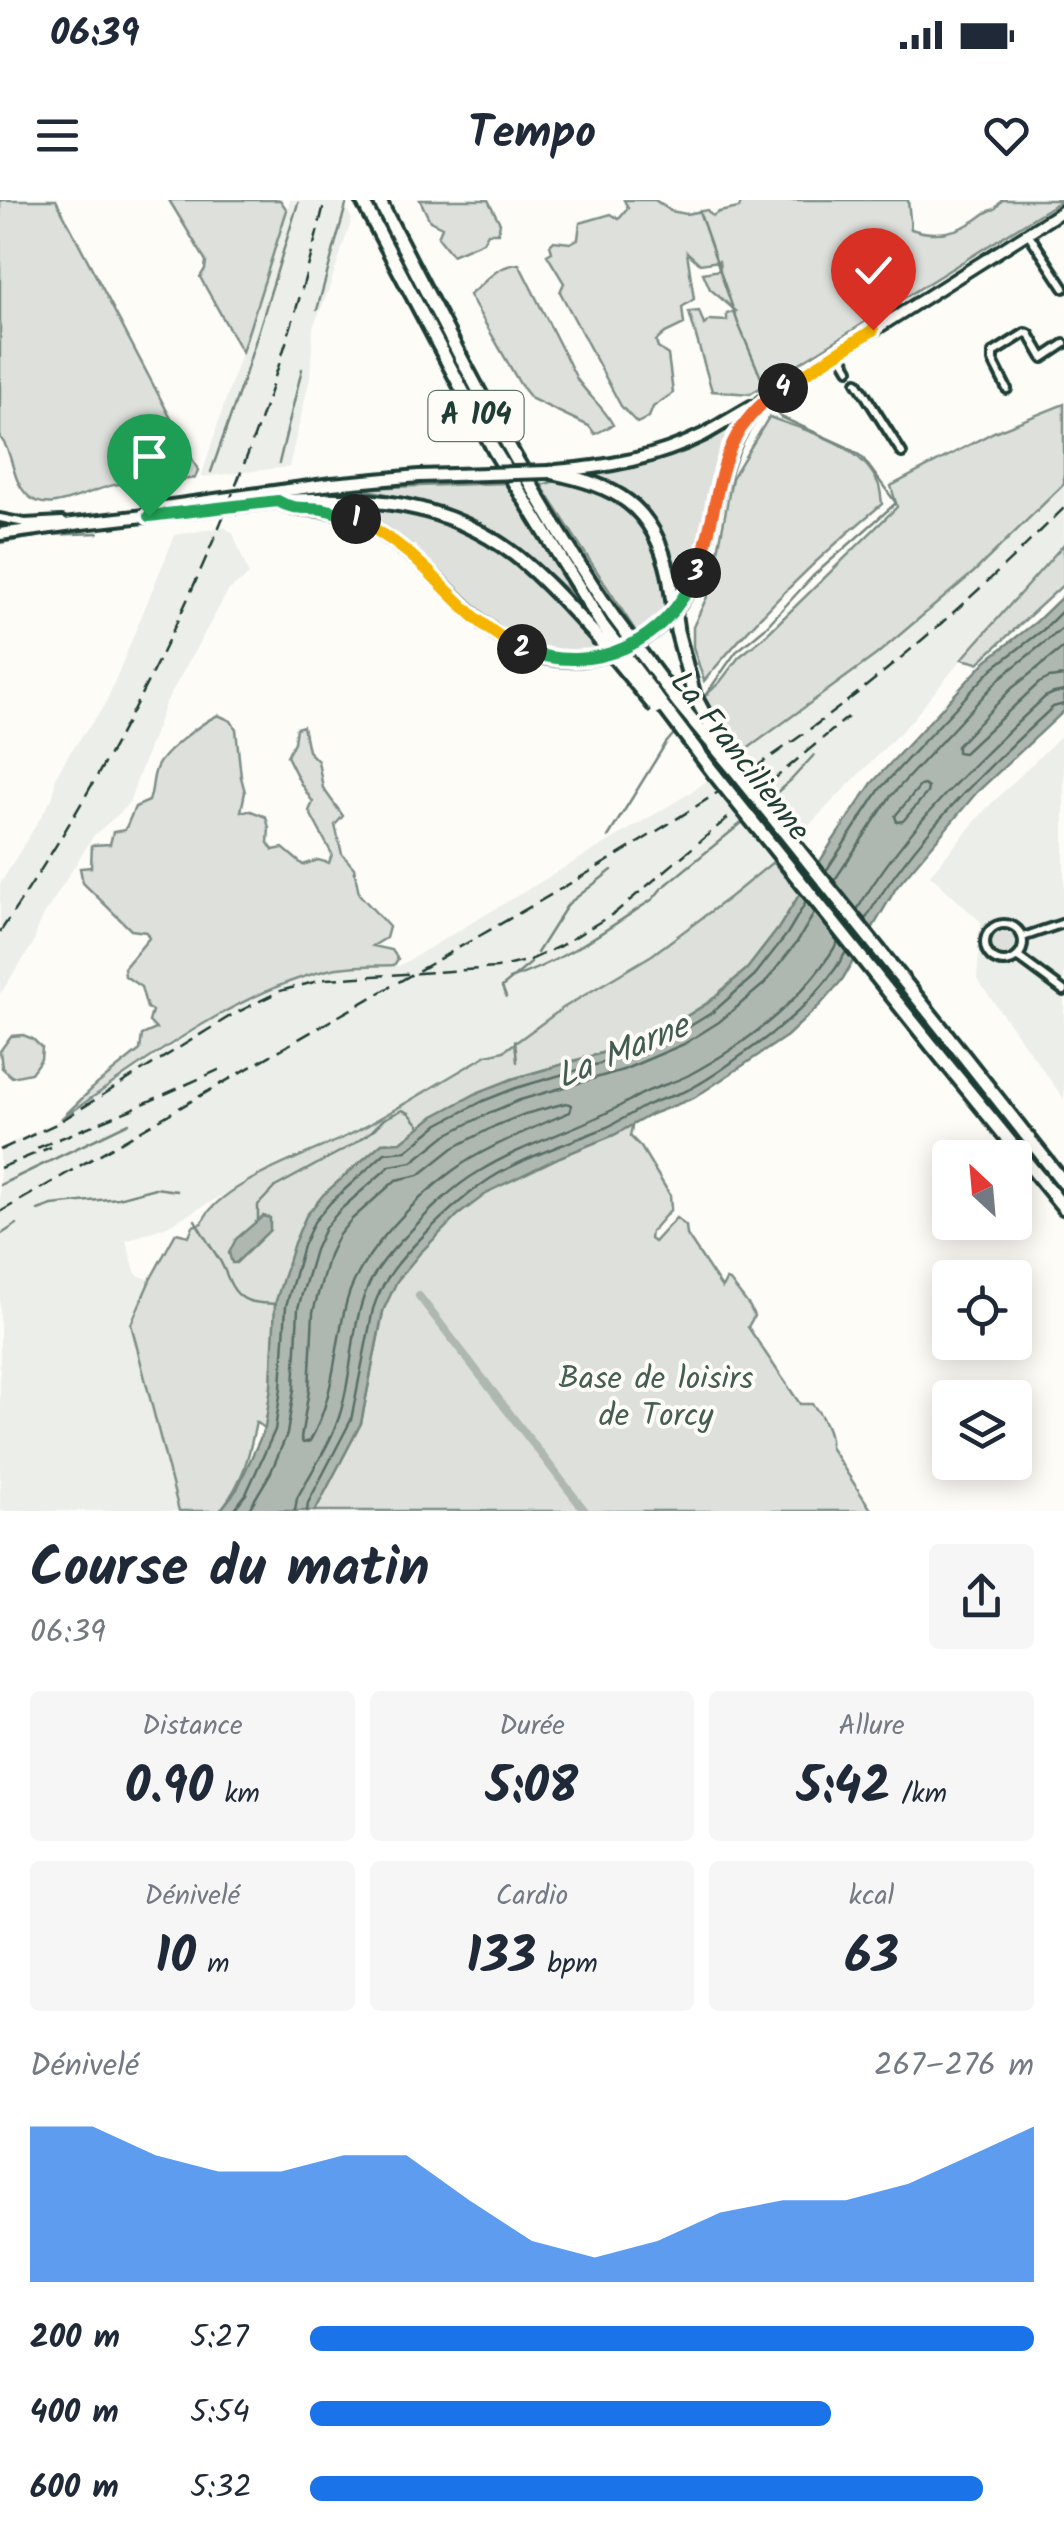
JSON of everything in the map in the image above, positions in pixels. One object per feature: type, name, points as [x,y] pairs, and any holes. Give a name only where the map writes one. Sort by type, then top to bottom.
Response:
[{"type":"highway","name":"La Francilienne","points":[[362,200],[494,450],[603,624],[678,726],[1064,1208]]},
{"type":"highway","name":"La Francilienne","points":[[378,200],[579,566],[603,624],[659,678],[737,772],[1064,1184]]},
{"type":"highway","points":[[550,472],[589,480],[623,498],[641,514],[659,542],[694,694],[714,732],[733,756],[737,772]]},
{"type":"highway","points":[[278,501],[376,500],[450,519],[500,544],[603,624]]},
{"type":"main road","points":[[0,533],[332,484],[419,476],[550,472],[595,468],[652,456],[702,436],[761,402],[1064,210]]},
{"type":"main road","points":[[0,533],[278,501],[287,507],[338,512],[381,532],[495,634],[540,656],[582,659],[627,647],[671,615],[689,588],[702,557],[736,434],[761,402]]},
{"type":"street","points":[[1028,233],[1064,288]]},
{"type":"street","points":[[1006,389],[994,353],[1025,333],[1043,358],[1064,344]]},
{"type":"street","points":[[838,352],[849,369]]},
{"type":"street","points":[[857,382],[902,453]]},
{"type":"street","points":[[0,518],[25,524],[68,520]]},
{"type":"street","points":[[1022,936],[1064,923]]},
{"type":"street","points":[[1001,924],[1014,926],[1022,936],[1023,948],[1018,957],[1006,963],[993,960],[984,942],[990,930],[1001,924]]},
{"type":"street","points":[[1018,957],[1064,991]]},
{"type":"shaded area","points":[[290,200],[342,200],[352,219],[313,327],[310,378],[289,467],[201,477]]},
{"type":"shaded area","points":[[1064,484],[1064,544],[911,721],[773,862],[730,897],[652,955],[563,1008],[504,1051],[486,1056],[355,1132],[271,1169],[167,1226],[126,1241],[136,1274],[150,1280],[131,1324],[179,1511],[0,1511],[0,1148],[61,1119],[246,1001],[290,981],[337,968],[399,966],[692,792],[876,655],[974,572]]},
{"type":"shaded area","points":[[224,527],[233,533],[249,575],[228,591],[165,704],[129,802],[94,835],[0,994],[0,884],[53,797],[56,776],[105,705],[175,535]]},
{"type":"shaded area","points":[[1064,733],[1064,1099],[977,979],[981,922],[930,875],[985,810]]},
{"type":"green space","points":[[0,200],[56,200],[198,470],[195,478],[111,486],[51,503],[38,502],[21,488],[0,437]]},
{"type":"green space","points":[[169,200],[280,200],[287,210],[242,352],[200,277],[206,261]]},
{"type":"green space","points":[[420,200],[488,200],[500,223],[498,233],[488,233],[483,242],[452,255],[438,237],[442,227],[430,221]]},
{"type":"green space","points":[[624,200],[655,200],[671,211],[686,214],[707,210],[712,216],[739,208],[742,200],[908,200],[911,229],[935,233],[966,225],[995,209],[1002,200],[1062,200],[750,394],[712,391],[689,312],[699,311],[704,325],[710,320],[727,321],[727,314],[736,311],[710,289],[703,273],[720,270],[719,261],[700,264],[687,252],[694,299],[682,307],[684,324],[656,341],[658,348],[668,355],[673,393],[653,407],[649,417],[637,423],[621,406],[560,292],[564,283],[547,255],[552,252],[550,245],[554,241],[570,243],[578,239],[580,223],[611,214],[619,219],[628,208]]},
{"type":"green space","points":[[519,264],[577,379],[613,425],[595,434],[589,426],[532,399],[520,384],[469,295],[497,271]]},
{"type":"green space","points":[[1064,404],[1064,484],[974,572],[876,655],[739,755],[704,697],[739,657],[897,507],[891,486],[994,432]]},
{"type":"green space","points":[[769,417],[830,440],[857,457],[877,481],[882,504],[789,588],[704,681],[693,647],[693,627],[711,588],[732,478]]},
{"type":"green space","points":[[737,425],[722,456],[695,566],[679,598],[668,550],[645,508],[615,485],[581,472],[660,457]]},
{"type":"green space","points":[[556,481],[585,486],[613,497],[644,525],[658,559],[667,605],[666,613],[651,628],[638,635],[541,485]]},
{"type":"green space","points":[[506,483],[574,597],[520,549],[483,526],[423,503],[359,488]]},
{"type":"green space","points":[[339,503],[423,516],[482,538],[529,571],[606,652],[554,654],[524,645],[496,629],[417,555],[342,509]]},
{"type":"green space","points":[[1064,544],[1064,584],[978,663],[962,659]]},
{"type":"green space","points":[[218,715],[231,721],[236,729],[245,792],[241,811],[266,817],[268,843],[273,850],[283,848],[303,865],[318,860],[329,863],[332,854],[309,811],[313,802],[287,756],[296,728],[303,726],[308,751],[318,761],[323,788],[343,816],[335,825],[342,854],[354,868],[359,894],[389,927],[386,938],[373,946],[392,950],[398,959],[394,965],[332,969],[260,994],[190,1032],[61,1119],[140,1050],[142,1035],[156,1029],[149,1022],[152,1011],[147,1008],[141,987],[125,976],[124,968],[149,938],[146,932],[131,930],[83,883],[80,868],[91,867],[92,845],[110,844],[113,832],[125,830],[135,807],[149,801],[159,762],[193,731]]},
{"type":"green space","points":[[773,862],[800,894],[747,969],[707,1003],[674,1024],[615,1049],[512,1079],[434,1116],[401,1142],[382,1143],[323,1195],[276,1304],[265,1428],[256,1422],[244,1469],[220,1511],[179,1511],[131,1324],[176,1233],[189,1236],[193,1226],[202,1223],[212,1208],[249,1181],[359,1130],[487,1055],[504,1051],[563,1008],[652,955]]},
{"type":"green space","points":[[1005,929],[1015,933],[1019,943],[1015,953],[1005,957],[995,953],[991,943],[995,933]]},
{"type":"green space","points":[[23,1035],[42,1048],[41,1059],[31,1073],[12,1077],[2,1068],[0,1051],[11,1036]]},
{"type":"green space","name":"Base de loisirs de Torcy","points":[[629,1123],[630,1136],[670,1195],[671,1209],[651,1232],[650,1239],[654,1242],[676,1218],[686,1226],[687,1235],[722,1288],[726,1280],[730,1281],[750,1307],[754,1316],[748,1327],[800,1404],[812,1404],[819,1413],[828,1430],[830,1447],[872,1511],[315,1511],[361,1423],[388,1287],[462,1205],[536,1163]]},
{"type":"water","name":"La Marne","points":[[1064,595],[1064,711],[977,792],[896,888],[842,980],[821,1004],[787,1036],[694,1098],[490,1191],[458,1215],[397,1281],[383,1311],[361,1423],[315,1511],[220,1511],[237,1489],[265,1428],[275,1304],[294,1243],[306,1216],[323,1195],[382,1143],[401,1142],[434,1116],[479,1092],[616,1049],[674,1024],[708,1003],[747,969],[778,929],[872,783],[987,660]]},
{"type":"water","points":[[263,1216],[270,1218],[270,1230],[232,1263],[229,1253],[236,1239]]},
{"type":"waterway","points":[[211,472],[298,203]]},
{"type":"waterway","points":[[317,310],[346,205]]},
{"type":"waterway","points":[[699,211],[762,380]]},
{"type":"waterway","points":[[279,463],[302,369]]},
{"type":"waterway","points":[[702,700],[736,652],[765,628],[813,576],[896,503],[862,457],[781,417],[773,403]]},
{"type":"waterway","points":[[0,543],[46,535],[98,533]]},
{"type":"waterway","points":[[608,837],[678,729]]},
{"type":"waterway","points":[[765,803],[814,755]]},
{"type":"waterway","points":[[509,979],[566,954],[653,899],[744,821]]},
{"type":"waterway","points":[[537,953],[568,904],[612,870]]},
{"type":"waterway","points":[[506,997],[502,987],[531,963]]},
{"type":"waterway","points":[[515,1041],[517,1062]]},
{"type":"waterway","points":[[258,1220],[258,1205],[275,1187],[354,1144],[384,1119],[402,1110],[419,1125]]},
{"type":"waterway","points":[[0,1185],[129,1123]]},
{"type":"waterway","points":[[38,1210],[155,1188],[177,1191]]},
{"type":"waterway","points":[[195,1220],[238,1294],[251,1301],[276,1304]]},
{"type":"waterway","points":[[0,1235],[17,1224]]},
{"type":"waterway","points":[[419,1296],[585,1511]]},
{"type":"railway","points":[[0,932],[105,761],[196,581],[270,393],[325,200]]},
{"type":"railway","points":[[0,1212],[581,877],[733,782],[820,722],[893,664],[1064,508]]},
{"type":"railway","points":[[0,1150],[56,1124],[232,1015],[280,991],[326,979],[497,968],[530,960],[560,946],[616,912],[848,717]]},
{"type":"railway","points":[[37,1148],[225,1067]]},
{"type":"railway","points":[[0,1168],[51,1147]]},
{"type":"route","points":[[149,516],[278,501],[287,507],[338,512],[381,532],[423,566],[473,616],[517,647],[559,659],[604,655],[646,636],[671,615],[689,588],[702,557],[727,456],[750,414],[761,402],[873,330]]}]
